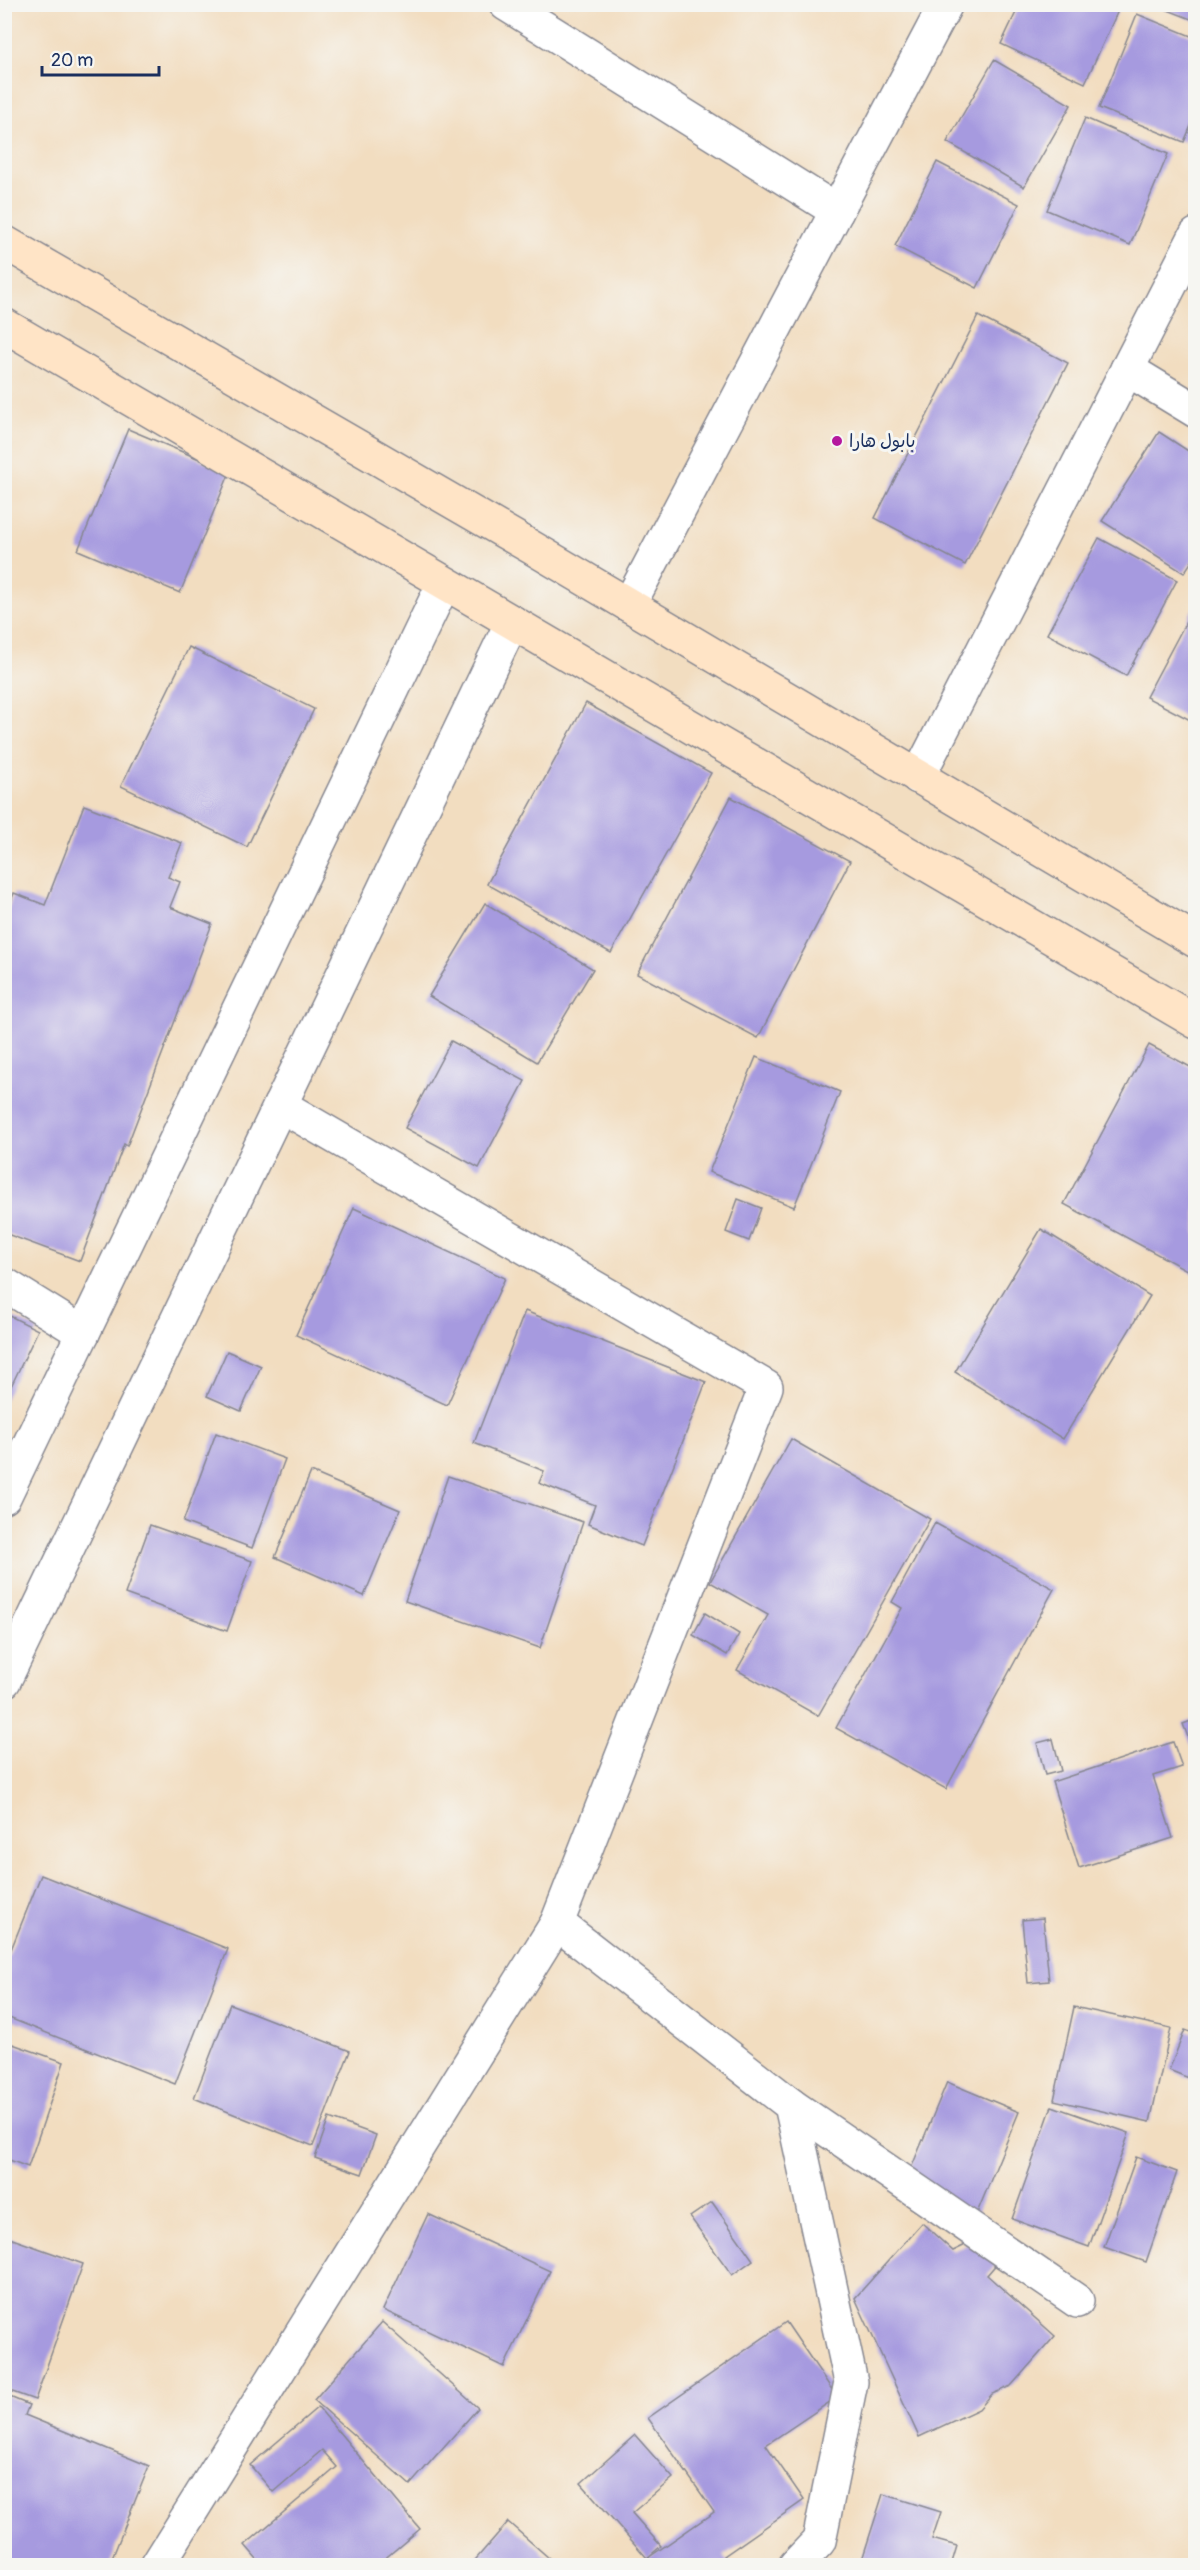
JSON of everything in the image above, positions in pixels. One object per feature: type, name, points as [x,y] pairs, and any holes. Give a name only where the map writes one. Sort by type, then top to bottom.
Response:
[{"type":"main road","points":[[4,242],[629,605],[1196,941]]},
{"type":"main road","points":[[4,325],[1196,1022]]},
{"type":"street","points":[[506,4],[837,211]]},
{"type":"street","points":[[629,605],[946,4]]},
{"type":"street","points":[[918,777],[1196,235]]},
{"type":"street","points":[[1127,369],[1196,411]]},
{"type":"street","points":[[4,1497],[444,583]]},
{"type":"street","points":[[4,1681],[512,622]]},
{"type":"street","points":[[157,2565],[557,1923],[765,1388],[280,1106]]},
{"type":"street","points":[[4,1284],[83,1333]]},
{"type":"street","points":[[557,1923],[791,2105],[1077,2301]]},
{"type":"street","points":[[791,2105],[851,2382],[819,2541],[795,2565]]},
{"type":"building","points":[[1020,4],[1121,4],[1085,83],[1001,44]]},
{"type":"building","points":[[1196,4],[1196,21],[1155,5]]},
{"type":"building","points":[[1137,14],[1196,38],[1196,114],[1184,142],[1099,108]]},
{"type":"building","points":[[994,60],[1071,105],[1024,187],[947,142]]},
{"type":"building","points":[[1085,118],[1168,154],[1130,245],[1047,210]]},
{"type":"building","points":[[937,162],[1019,204],[977,288],[895,246]]},
{"type":"building","points":[[978,316],[1068,363],[965,565],[875,518]]},
{"type":"building","points":[[128,429],[230,472],[180,593],[78,550]]},
{"type":"building","points":[[1159,432],[1196,456],[1196,555],[1184,573],[1102,521]]},
{"type":"building","points":[[1099,538],[1177,580],[1126,676],[1047,634]]},
{"type":"building","points":[[1196,603],[1196,723],[1146,697]]},
{"type":"building","points":[[189,647],[314,709],[247,847],[121,786]]},
{"type":"building","points":[[586,703],[711,773],[611,953],[487,884]]},
{"type":"building","points":[[731,797],[850,861],[758,1038],[637,974]]},
{"type":"building","points":[[84,805],[182,843],[168,877],[180,882],[170,907],[212,924],[127,1146],[124,1144],[80,1261],[4,1233],[4,919],[14,893],[45,905]]},
{"type":"building","points":[[485,903],[593,969],[537,1062],[429,996]]},
{"type":"building","points":[[451,1041],[525,1081],[479,1168],[405,1128]]},
{"type":"building","points":[[1149,1045],[1196,1070],[1196,1275],[1064,1204]]},
{"type":"building","points":[[756,1057],[840,1092],[794,1207],[709,1172]]},
{"type":"building","points":[[738,1199],[761,1208],[749,1241],[726,1232]]},
{"type":"building","points":[[354,1208],[505,1278],[447,1405],[296,1335]]},
{"type":"building","points":[[1041,1229],[1150,1296],[1063,1439],[955,1372]]},
{"type":"building","points":[[525,1311],[706,1382],[642,1546],[588,1524],[595,1505],[539,1483],[544,1471],[474,1443]]},
{"type":"building","points":[[4,1313],[38,1330],[4,1401]]},
{"type":"building","points":[[227,1351],[261,1366],[241,1411],[207,1396]]},
{"type":"building","points":[[216,1433],[285,1459],[252,1548],[183,1522]]},
{"type":"building","points":[[791,1439],[930,1519],[818,1716],[737,1670],[768,1615],[710,1582]]},
{"type":"building","points":[[311,1472],[400,1510],[364,1596],[275,1557]]},
{"type":"building","points":[[448,1476],[583,1522],[540,1648],[405,1601]]},
{"type":"building","points":[[935,1523],[1054,1589],[946,1789],[836,1728],[902,1608],[892,1602]]},
{"type":"building","points":[[150,1525],[252,1561],[227,1631],[125,1594]]},
{"type":"building","points":[[705,1613],[739,1634],[727,1655],[693,1635]]},
{"type":"building","points":[[1196,1719],[1196,1755],[1195,1755],[1183,1724]]},
{"type":"building","points":[[1053,1739],[1061,1771],[1045,1775],[1037,1743]]},
{"type":"building","points":[[1173,1742],[1182,1767],[1153,1776],[1173,1838],[1079,1868],[1052,1782]]},
{"type":"building","points":[[41,1875],[228,1949],[175,2084],[4,2016],[4,1967]]},
{"type":"building","points":[[1043,1918],[1049,1981],[1028,1983],[1022,1920]]},
{"type":"building","points":[[230,2004],[350,2051],[313,2146],[194,2098]]},
{"type":"building","points":[[1074,2007],[1171,2028],[1150,2122],[1054,2100]]},
{"type":"building","points":[[1185,2030],[1196,2034],[1196,2081],[1169,2070]]},
{"type":"building","points":[[4,2041],[64,2062],[28,2167],[4,2158]]},
{"type":"building","points":[[947,2082],[1019,2112],[977,2213],[905,2183]]},
{"type":"building","points":[[1052,2106],[1129,2133],[1089,2247],[1012,2219]]},
{"type":"building","points":[[329,2118],[376,2135],[362,2174],[315,2158]]},
{"type":"building","points":[[1136,2157],[1177,2172],[1146,2262],[1104,2247]]},
{"type":"building","points":[[712,2202],[753,2260],[732,2275],[690,2217]]},
{"type":"building","points":[[428,2214],[550,2271],[504,2367],[383,2310]]},
{"type":"building","points":[[922,2223],[953,2251],[976,2240],[999,2261],[987,2275],[1055,2336],[1011,2386],[992,2394],[979,2409],[919,2437],[855,2298]]},
{"type":"building","points":[[4,2236],[83,2264],[35,2400],[4,2389]]},
{"type":"building","points":[[382,2322],[478,2408],[410,2485],[314,2400]]},
{"type":"building","points":[[786,2322],[837,2397],[766,2445],[804,2500],[724,2556],[731,2566],[648,2566],[645,2560],[714,2512],[648,2418]]},
{"type":"building","points":[[5,2395],[29,2405],[25,2415],[149,2466],[109,2566],[5,2566]]},
{"type":"building","points":[[318,2407],[420,2529],[376,2566],[263,2566],[245,2545],[337,2467],[322,2450],[273,2492],[250,2465]]},
{"type":"building","points":[[635,2435],[673,2478],[632,2513],[661,2546],[647,2558],[581,2483]]},
{"type":"building","points":[[883,2494],[941,2512],[932,2539],[957,2546],[951,2566],[860,2566]]},
{"type":"building","points":[[508,2522],[558,2566],[470,2566]]},
{"type":"place","name":"بابول هارا","points":[[837,441]]}]
